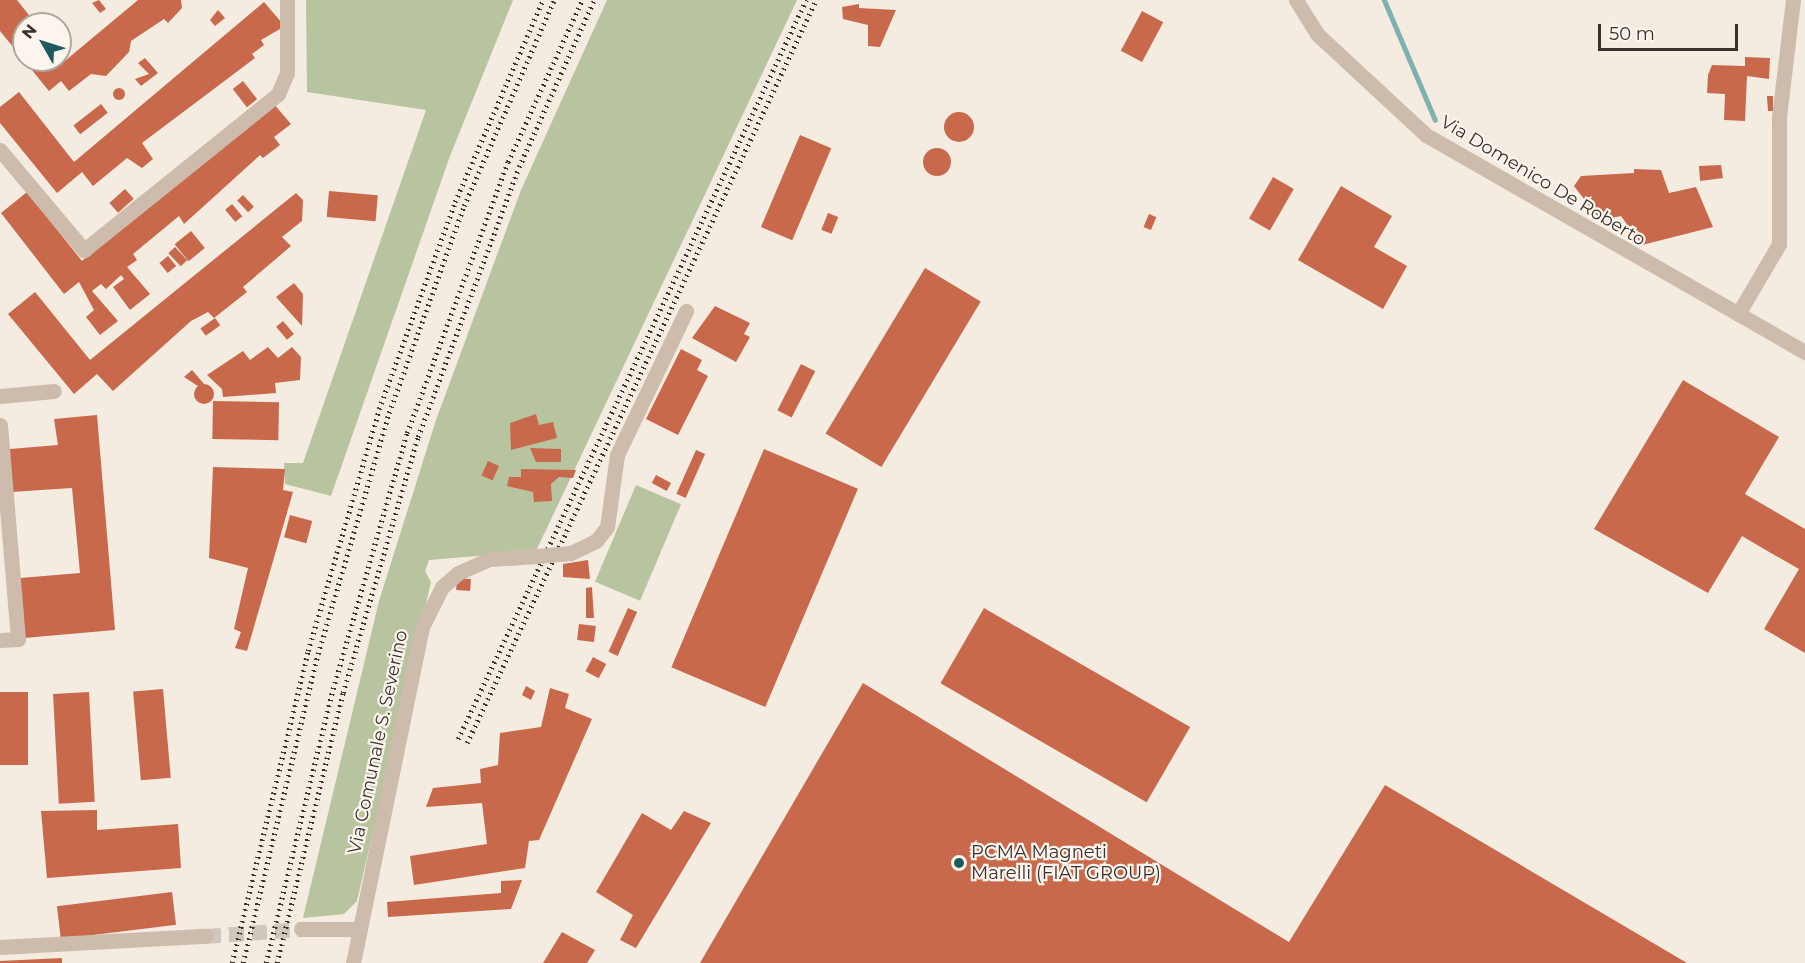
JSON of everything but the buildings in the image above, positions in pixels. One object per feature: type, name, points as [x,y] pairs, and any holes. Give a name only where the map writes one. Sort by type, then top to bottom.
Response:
[{"type":"street","points":[[0,150],[84,250],[278,94],[287,73],[287,0]]},
{"type":"street","name":"Via Domenico De Roberto","points":[[1296,0],[1317,34],[1426,135],[1805,352]]},
{"type":"street","points":[[1738,314],[1779,244],[1779,117],[1793,0]]},
{"type":"street","name":"Via Comunale S. Severino","points":[[352,963],[357,929],[422,627],[442,587],[458,573],[490,559],[571,553],[596,541],[607,527],[617,455],[686,310]]},
{"type":"street","points":[[0,396],[54,391]]},
{"type":"street","points":[[0,424],[18,639],[0,640]]},
{"type":"street","points":[[301,929],[357,929]]},
{"type":"street","points":[[0,947],[206,936]]},
{"type":"green space","points":[[306,0],[513,0],[450,156],[331,496],[285,484],[284,463],[303,463],[426,110],[307,92]]},
{"type":"green space","points":[[607,0],[797,0],[536,551],[429,560],[425,571],[431,582],[357,901],[344,914],[303,918],[379,601],[436,420],[521,190]]},
{"type":"green space","points":[[636,485],[681,504],[640,601],[595,582]]},
{"type":"waterway","points":[[1384,0],[1435,120]]},
{"type":"tunnel","points":[[206,936],[301,929]]},
{"type":"railway","points":[[232,963],[308,651],[379,409],[455,202],[543,0]]},
{"type":"railway","points":[[243,963],[318,654],[389,413],[464,206],[554,0]]},
{"type":"railway","points":[[266,963],[333,689],[407,433],[508,162],[582,0]]},
{"type":"railway","points":[[277,963],[343,693],[418,437],[519,167],[594,0]]},
{"type":"railway","points":[[458,739],[806,0]]},
{"type":"railway","points":[[467,743],[816,0]]},
{"type":"place","name":"PCMA Magneti Marelli (FIAT GROUP)","points":[[959,863]]}]
